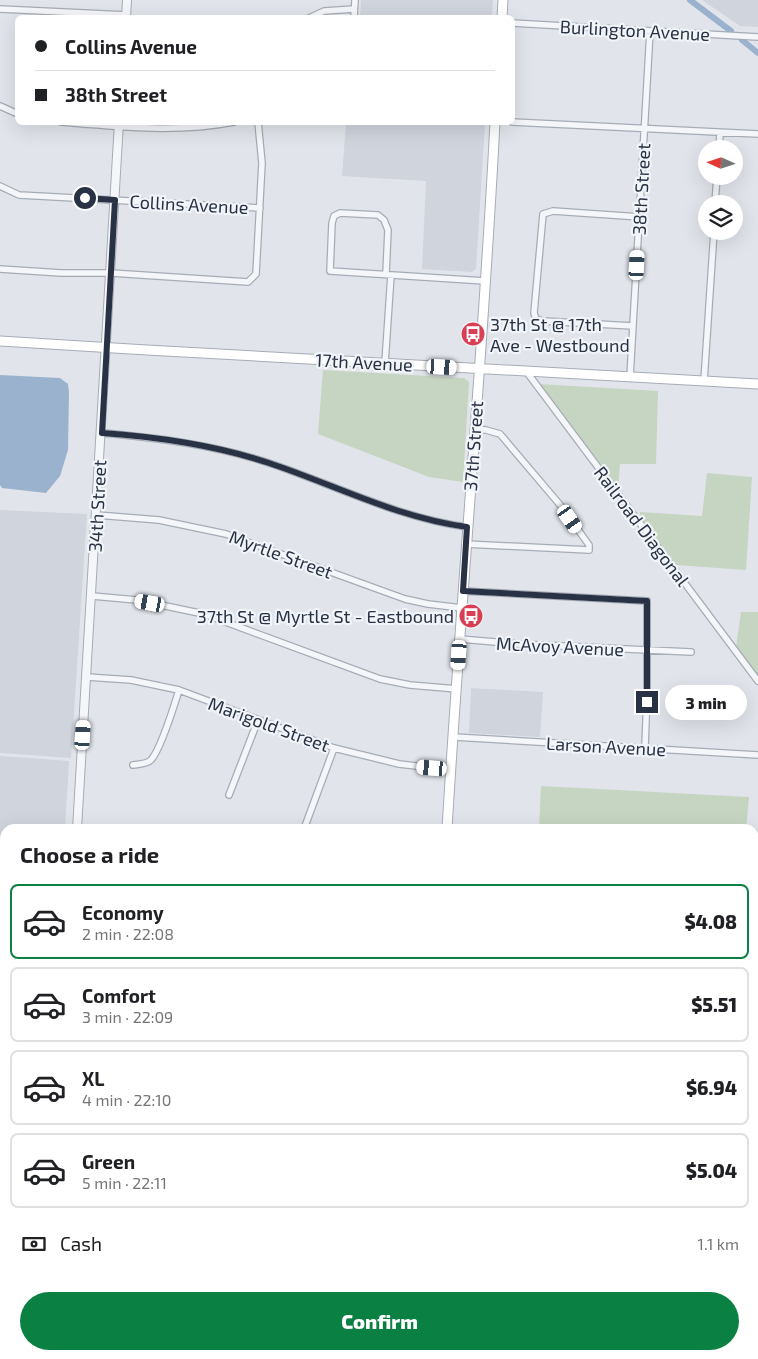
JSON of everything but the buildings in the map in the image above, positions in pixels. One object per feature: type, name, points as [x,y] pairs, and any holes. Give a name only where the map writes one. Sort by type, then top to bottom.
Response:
[{"type":"main road","points":[[502,15],[503,0]]},
{"type":"main road","name":"37th Street","points":[[447,824],[467,527],[480,369],[495,125]]},
{"type":"main road","name":"17th Avenue","points":[[0,341],[758,384]]},
{"type":"street","points":[[126,15],[127,0]]},
{"type":"street","points":[[354,15],[355,0]]},
{"type":"street","points":[[0,9],[108,15]]},
{"type":"street","points":[[315,15],[324,11],[354,9]]},
{"type":"street","name":"Burlington Avenue","points":[[515,23],[758,37]]},
{"type":"street","name":"38th Street","points":[[630,377],[650,31]]},
{"type":"street","points":[[0,106],[15,113]]},
{"type":"street","points":[[515,122],[758,134]]},
{"type":"street","points":[[119,125],[182,129],[212,125]]},
{"type":"street","name":"34th Street","points":[[77,824],[119,125]]},
{"type":"street","points":[[0,269],[60,273],[111,273],[248,282],[256,274],[262,152],[258,125]]},
{"type":"street","points":[[720,133],[720,140]]},
{"type":"street","name":"Collins Avenue","points":[[0,186],[19,195],[260,208]]},
{"type":"street","points":[[633,326],[543,321],[536,319],[534,313],[543,214],[553,212],[640,217]]},
{"type":"street","points":[[385,364],[388,275],[388,230],[384,220],[378,215],[340,213],[334,216],[330,271],[388,275],[485,281]]},
{"type":"street","points":[[704,381],[713,240]]},
{"type":"street","name":"Railroad Diagonal","points":[[526,371],[758,681]]},
{"type":"street","points":[[466,544],[589,550],[589,545],[561,506],[500,434],[475,429]]},
{"type":"street","points":[[102,433],[155,437],[229,451],[271,464],[423,519],[467,527]]},
{"type":"street","name":"Myrtle Street","points":[[97,515],[159,520],[226,534],[405,599],[462,608]]},
{"type":"street","points":[[463,591],[647,601],[645,747]]},
{"type":"street","points":[[92,596],[137,600],[204,614],[380,679],[410,685],[457,689]]},
{"type":"street","name":"McAvoy Avenue","points":[[460,639],[691,652]]},
{"type":"street","name":"Marigold Street","points":[[87,677],[131,680],[179,690],[334,748],[398,764],[451,770]]},
{"type":"street","points":[[133,766],[146,763],[152,759],[179,690]]},
{"type":"street","points":[[229,795],[258,720]]},
{"type":"street","name":"Larson Avenue","points":[[454,737],[758,755]]},
{"type":"street","points":[[306,824],[334,748]]},
{"type":"shaded area","points":[[361,0],[493,0],[492,15],[360,15]]},
{"type":"shaded area","points":[[702,0],[758,0],[758,27],[740,26]]},
{"type":"shaded area","points":[[346,125],[485,125],[476,269],[472,272],[422,269],[426,181],[342,176]]},
{"type":"shaded area","points":[[0,510],[87,514],[71,758],[0,753]]},
{"type":"shaded area","points":[[471,688],[543,692],[540,737],[469,733]]},
{"type":"shaded area","points":[[0,756],[69,761],[65,824],[0,824]]},
{"type":"green space","points":[[323,370],[464,378],[469,382],[463,482],[429,477],[318,434]]},
{"type":"green space","points":[[539,384],[658,391],[656,464],[620,464],[618,489]]},
{"type":"green space","points":[[707,473],[752,477],[746,570],[676,565],[640,517],[640,512],[702,516]]},
{"type":"green space","points":[[741,612],[758,612],[758,675],[736,647]]},
{"type":"green space","points":[[541,786],[749,797],[746,824],[539,824]]},
{"type":"water","points":[[0,375],[60,378],[68,384],[68,450],[60,476],[46,493],[2,488],[0,485]]},
{"type":"waterway","points":[[690,0],[731,31]]},
{"type":"waterway","points":[[742,40],[758,53]]},
{"type":"place","name":"37th St @ 17th Ave - Westbound","points":[[473,334]]},
{"type":"place","name":"37th St @ Myrtle St - Eastbound","points":[[471,616]]},
{"type":"route","points":[[85,198],[115,200],[102,433],[155,437],[229,451],[271,464],[423,519],[467,527],[463,591],[647,601],[647,702]]}]
